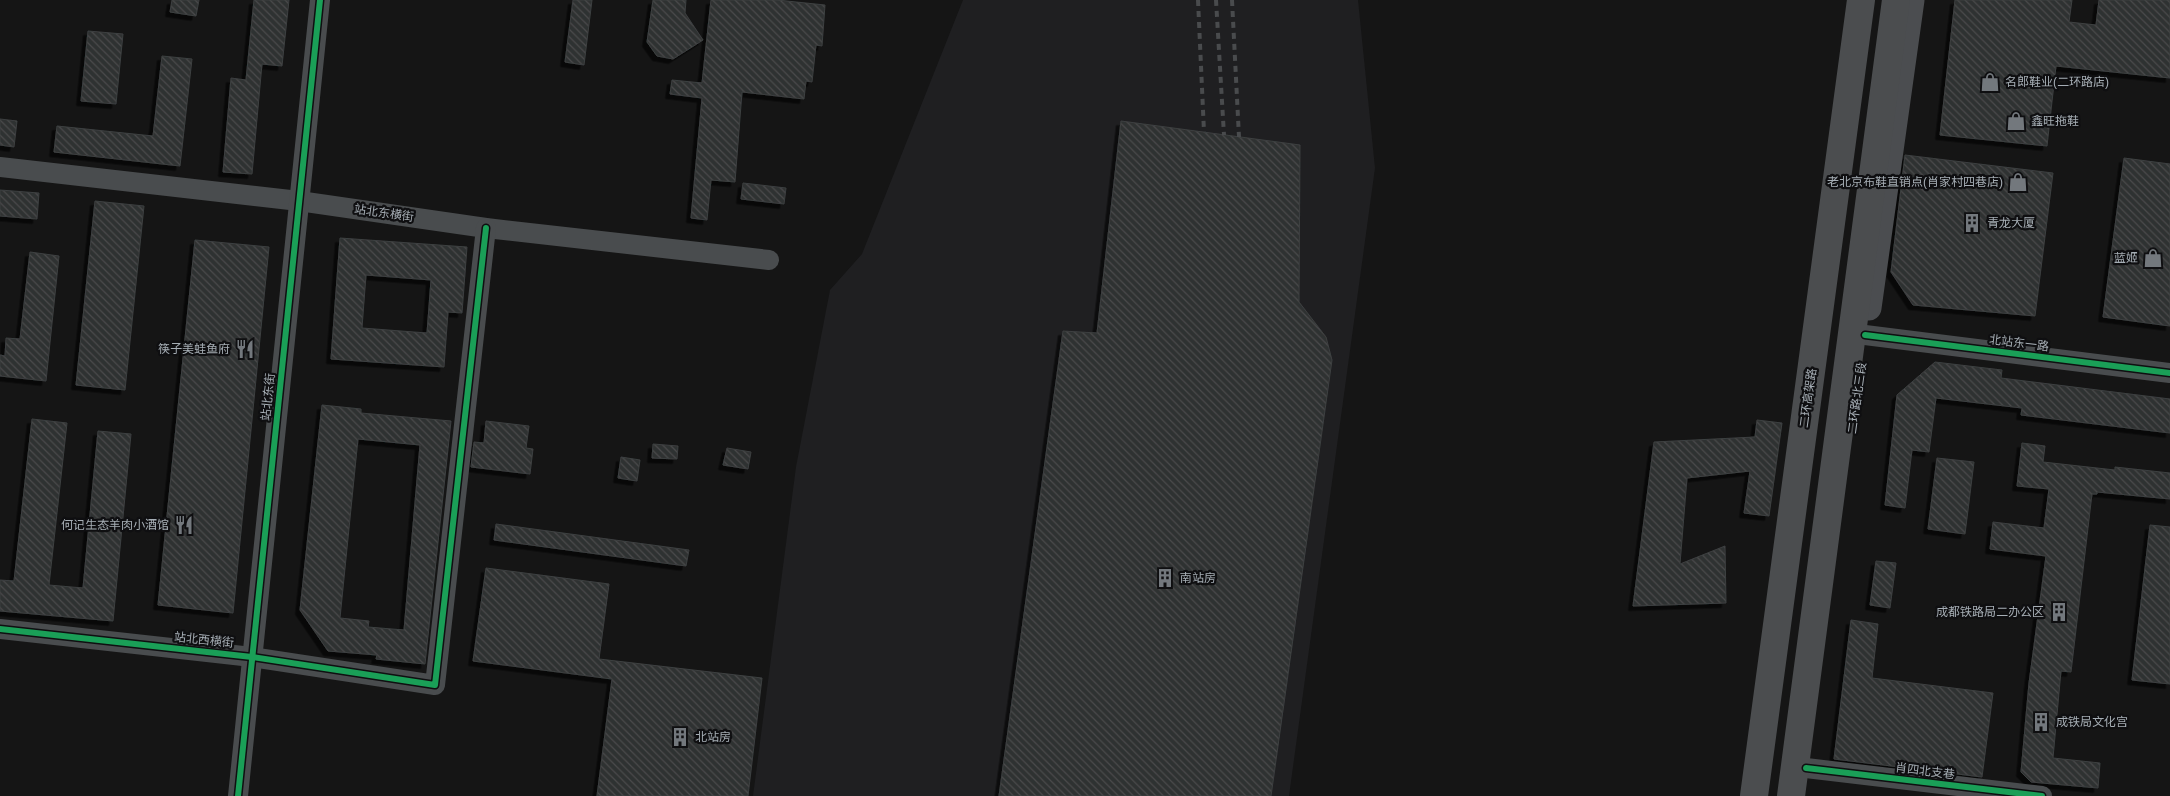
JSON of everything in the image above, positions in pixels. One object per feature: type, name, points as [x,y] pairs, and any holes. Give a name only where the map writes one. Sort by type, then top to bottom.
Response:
[{"type":"highway","name":"二环高架路","points":[[1754,796],[1862,0]]},
{"type":"highway","points":[[1791,796],[1894,12],[1904,0]]},
{"type":"main road","points":[[1742,796],[1850,0]]},
{"type":"main road","name":"二环路北三段","points":[[1802,796],[1912,0]]},
{"type":"street","name":"站北东街","points":[[238,796],[320,0]]},
{"type":"street","name":"站北东横街","points":[[0,167],[299,201],[486,228],[769,260]]},
{"type":"street","name":"站北西横街","points":[[0,629],[252,657],[435,685],[486,228]]},
{"type":"street","name":"北站东一路","points":[[1865,335],[2170,373]]},
{"type":"street","name":"肖四北支巷","points":[[1806,768],[2042,796]]},
{"type":"shaded area","points":[[963,0],[1358,0],[1375,168],[1289,796],[753,796],[796,467],[830,290],[862,254]]},
{"type":"building","points":[[172,0],[199,0],[196,16],[170,12]]},
{"type":"building","points":[[254,0],[289,0],[282,66],[262,64],[252,174],[223,172],[231,78],[246,80]]},
{"type":"building","points":[[573,0],[592,0],[584,65],[565,62]]},
{"type":"building","points":[[653,0],[686,0],[685,13],[703,40],[673,59],[657,56],[647,42]]},
{"type":"building","points":[[711,0],[777,0],[825,5],[822,46],[816,45],[812,82],[806,81],[804,99],[742,92],[735,182],[711,180],[707,220],[691,218],[702,98],[670,94],[672,80],[702,83]]},
{"type":"building","points":[[1955,0],[2072,0],[2069,22],[2096,25],[2099,0],[2170,0],[2170,78],[2056,66],[2047,146],[1940,135]]},
{"type":"building","points":[[88,31],[123,34],[116,104],[81,101]]},
{"type":"building","points":[[162,56],[192,59],[180,166],[54,152],[57,126],[153,136]]},
{"type":"building","points":[[0,119],[17,121],[14,147],[0,145]]},
{"type":"building","name":"南站房","points":[[1121,121],[1300,145],[1299,302],[1326,337],[1332,360],[1271,796],[999,796],[1063,331],[1097,333]]},
{"type":"building","name":"青龙大厦","points":[[1905,155],[2053,173],[2035,316],[1913,305],[1891,272]]},
{"type":"building","points":[[2124,158],[2170,164],[2170,326],[2103,317]]},
{"type":"building","points":[[743,183],[786,188],[784,204],[741,199]]},
{"type":"building","points":[[0,190],[39,193],[37,219],[0,216]]},
{"type":"building","points":[[95,201],[144,206],[125,390],[76,385]]},
{"type":"building","points":[[340,238],[467,247],[462,313],[448,312],[444,367],[331,359]],"holes":[[[366,275],[431,280],[427,333],[362,328]]]},
{"type":"building","points":[[195,240],[269,247],[233,613],[158,605]]},
{"type":"building","points":[[30,252],[59,256],[46,381],[0,376],[0,355],[5,356],[6,338],[20,339]]},
{"type":"building","points":[[1935,362],[2002,370],[2001,378],[2170,399],[2170,433],[2021,415],[2022,408],[1936,398],[1929,452],[1912,450],[1905,508],[1885,505],[1897,395]]},
{"type":"building","points":[[322,405],[361,409],[361,413],[451,421],[425,664],[376,659],[377,655],[328,651],[300,610]],"holes":[[[358,439],[420,445],[404,630],[368,627],[369,621],[340,618]]]},
{"type":"building","points":[[32,419],[67,423],[49,585],[83,588],[98,431],[131,434],[113,621],[0,611],[0,580],[14,581]]},
{"type":"building","points":[[1757,420],[1782,423],[1769,516],[1744,513],[1750,471],[1687,478],[1680,564],[1725,546],[1726,603],[1633,606],[1654,442],[1755,437]]},
{"type":"building","points":[[486,421],[529,426],[526,448],[533,449],[530,474],[471,467],[474,442],[484,443]]},
{"type":"building","points":[[2022,443],[2045,446],[2043,462],[2115,470],[2115,467],[2170,473],[2170,499],[2097,492],[2097,494],[2092,494],[2071,672],[2061,671],[2053,758],[2100,763],[2098,788],[2031,782],[2021,772],[2029,683],[2046,556],[1990,549],[1993,522],[2044,528],[2049,489],[2017,486]]},
{"type":"building","points":[[653,444],[678,446],[677,459],[652,458]]},
{"type":"building","points":[[727,448],[751,452],[748,469],[723,465]]},
{"type":"building","points":[[621,457],[640,460],[637,481],[618,478]]},
{"type":"building","points":[[1937,458],[1974,462],[1965,534],[1928,529]]},
{"type":"building","points":[[496,524],[689,550],[686,566],[494,540]]},
{"type":"building","points":[[2150,525],[2170,527],[2170,684],[2132,680]]},
{"type":"building","points":[[1876,561],[1896,563],[1890,608],[1870,605]]},
{"type":"building","name":"北站房","points":[[486,568],[609,584],[599,659],[762,678],[748,796],[597,796],[612,679],[473,661]]},
{"type":"building","points":[[1851,620],[1878,624],[1872,678],[1993,693],[1982,777],[1834,759]]},
{"type":"railway","points":[[1198,0],[1204,132]]},
{"type":"railway","points":[[1216,0],[1224,135]]},
{"type":"railway","points":[[1232,0],[1239,137]]},
{"type":"cycle path","points":[[238,796],[320,0]]},
{"type":"cycle path","points":[[0,629],[252,657],[435,685],[486,228]]},
{"type":"cycle path","points":[[1865,335],[2170,373]]},
{"type":"cycle path","points":[[1806,768],[2042,796]]},
{"type":"place","name":"名郎鞋业(二环路店)","points":[[1990,82]]},
{"type":"place","name":"鑫旺拖鞋","points":[[2016,121]]},
{"type":"place","name":"老北京布鞋直销点(肖家村四巷店)","points":[[2018,182]]},
{"type":"place","name":"青龙大厦","points":[[1972,223]]},
{"type":"place","name":"蓝姬","points":[[2153,258]]},
{"type":"place","name":"筷子美蛙鱼府","points":[[245,349]]},
{"type":"place","name":"何记生态羊肉小酒馆","points":[[184,525]]},
{"type":"place","name":"南站房","points":[[1165,578]]},
{"type":"place","name":"成都铁路局二办公区","points":[[2059,612]]},
{"type":"place","name":"成铁局文化宫","points":[[2041,722]]},
{"type":"place","name":"北站房","points":[[680,737]]}]
